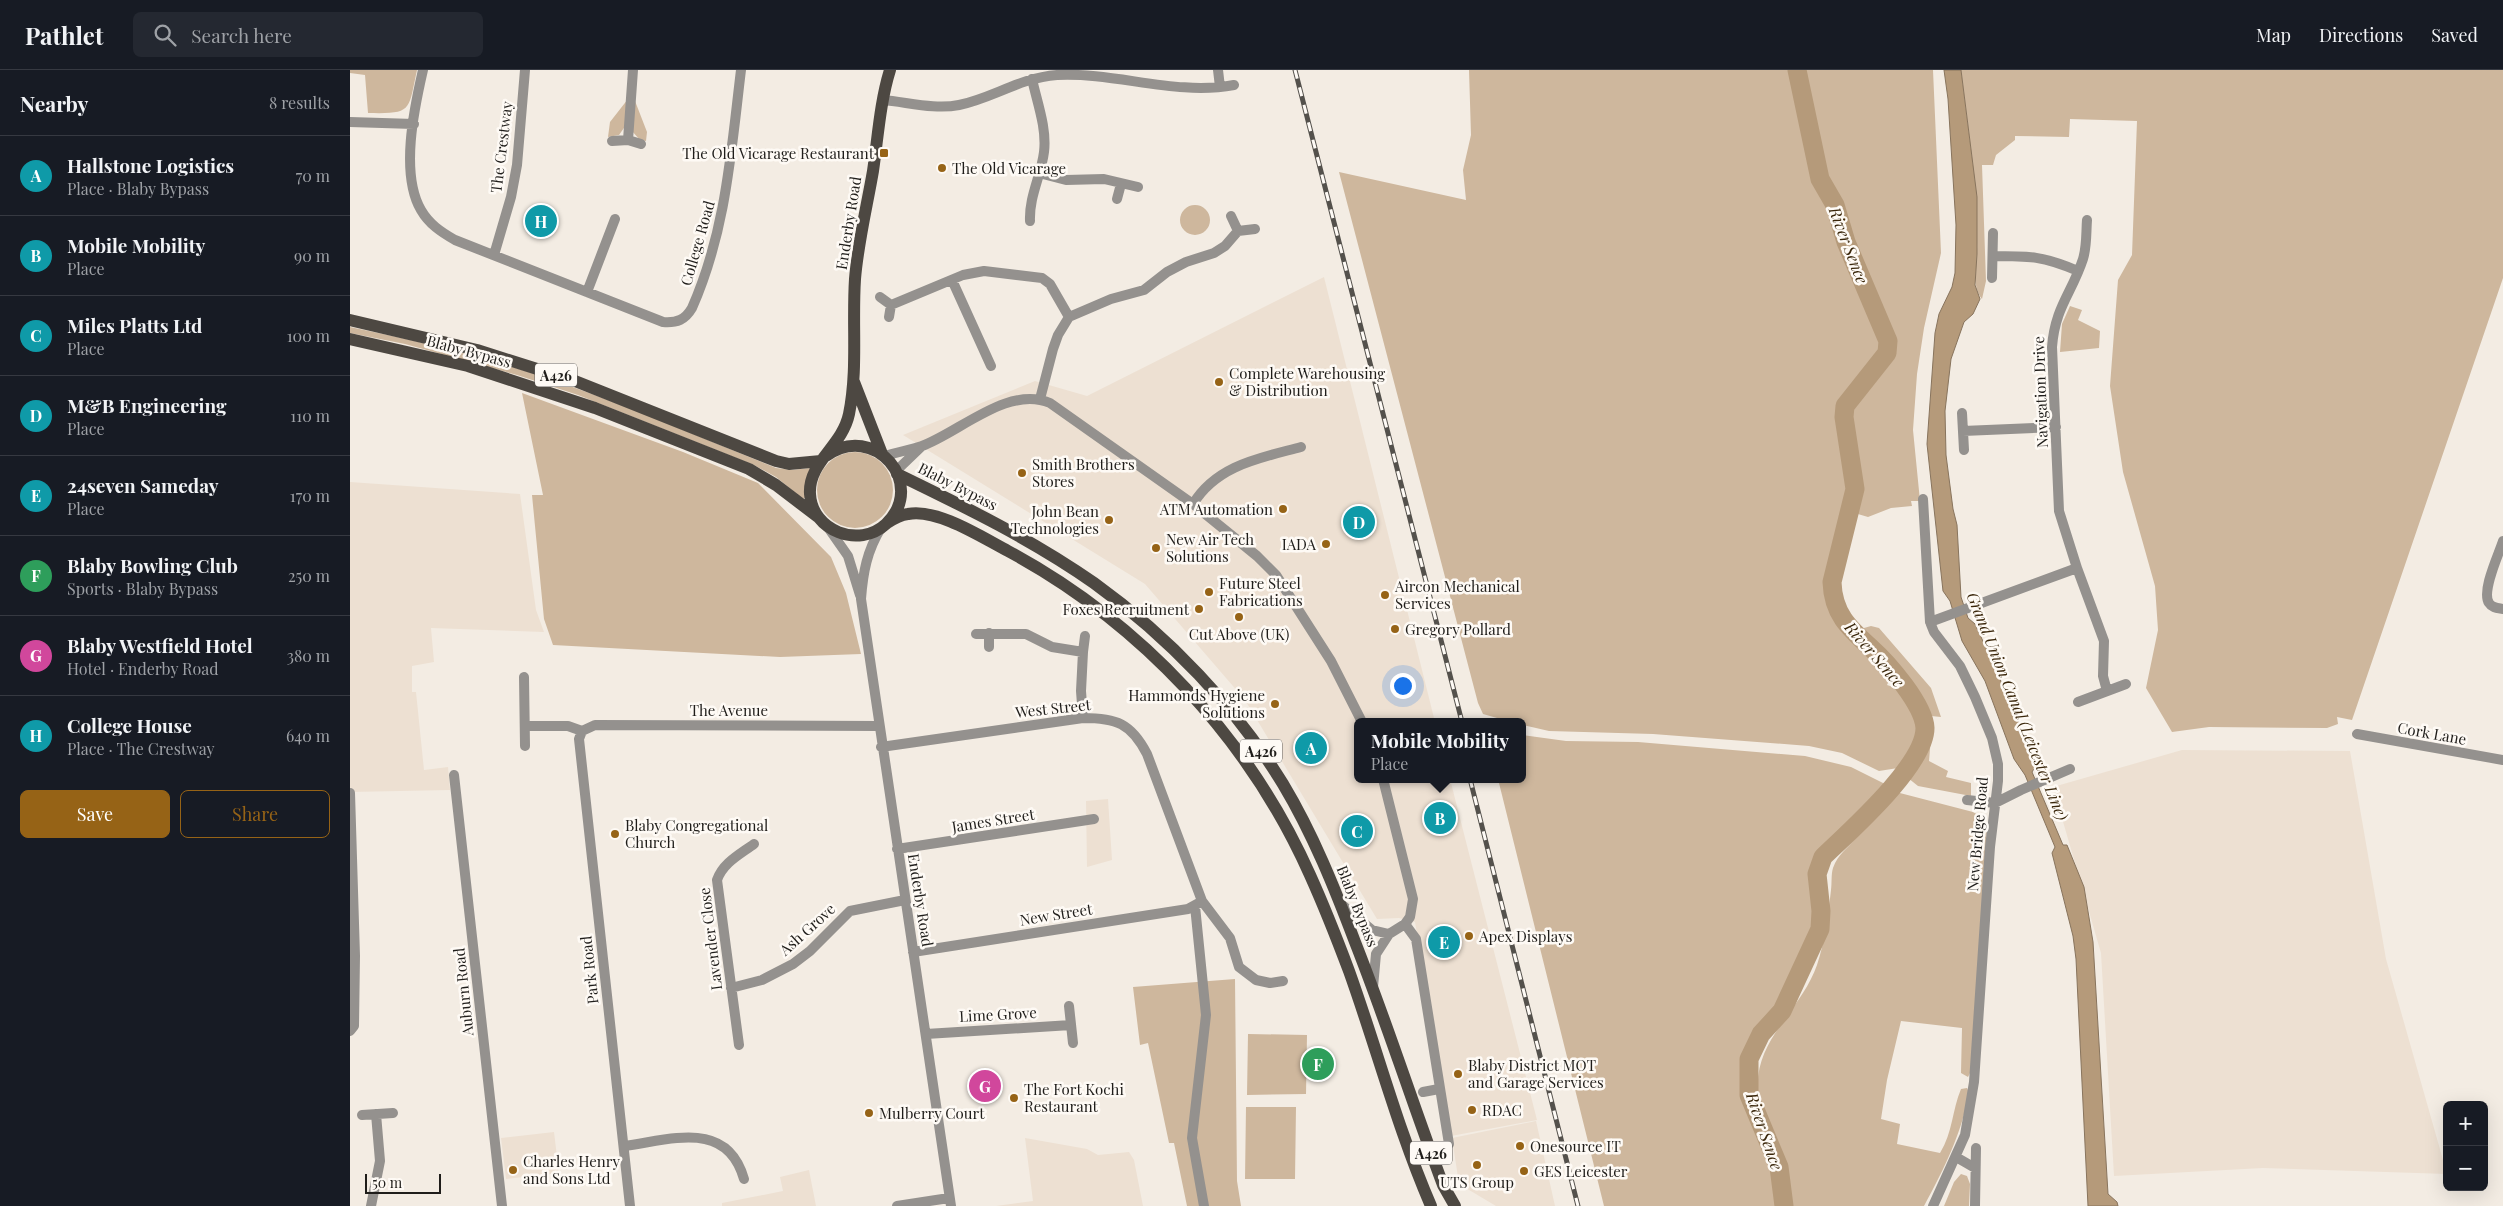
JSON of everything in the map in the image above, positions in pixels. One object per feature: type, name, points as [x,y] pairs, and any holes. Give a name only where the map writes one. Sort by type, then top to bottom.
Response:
[{"type":"main road","name":"Enderby Road","points":[[854,382],[855,280],[883,100],[890,70]]},
{"type":"main road","name":"Blaby Bypass","points":[[350,320],[440,340],[566,378],[776,462],[789,464],[824,459]]},
{"type":"main road","name":"Blaby Bypass","points":[[350,339],[468,366],[595,408],[749,469],[776,484],[823,522]]},
{"type":"main road","points":[[854,382],[883,455],[897,473],[900,487],[899,504],[884,526],[868,534],[856,536],[841,534],[823,522],[813,507],[810,492],[813,476],[845,431],[854,382]]},
{"type":"main road","points":[[824,459],[840,448],[855,445],[870,448],[883,455]]},
{"type":"main road","name":"Blaby Bypass","points":[[897,473],[973,511],[1052,555],[1127,608],[1180,655],[1239,721],[1282,784],[1300,815],[1340,903],[1373,987],[1443,1185],[1455,1206]]},
{"type":"main road","name":"A426","points":[[884,526],[907,514],[927,514],[967,529],[1039,568],[1084,597],[1129,633],[1172,674],[1220,729],[1266,792],[1310,874],[1348,970],[1431,1206]]},
{"type":"street","name":"College Road","points":[[423,70],[414,124],[410,175],[413,194],[431,224],[442,233],[494,255],[663,322],[673,322],[687,316],[697,298],[711,258],[723,214],[741,70]]},
{"type":"street","name":"The Crestway","points":[[494,255],[511,197],[517,165],[525,70]]},
{"type":"street","points":[[628,140],[633,70]]},
{"type":"street","points":[[1218,70],[1220,87]]},
{"type":"street","points":[[883,100],[956,106],[1032,79],[1093,72],[1206,89],[1234,85]]},
{"type":"street","points":[[1030,221],[1030,200],[1044,153],[1044,132],[1032,79]]},
{"type":"street","points":[[350,122],[414,124]]},
{"type":"street","points":[[612,141],[628,140],[641,144]]},
{"type":"street","points":[[1039,173],[1066,180],[1104,179],[1138,187]]},
{"type":"street","points":[[1117,199],[1121,184]]},
{"type":"street","points":[[1231,216],[1238,231]]},
{"type":"street","points":[[587,292],[615,219]]},
{"type":"street","name":"Navigation Drive","points":[[2086,220],[2086,247],[2078,271],[2060,306],[2054,326],[2052,347],[2059,511],[2077,568],[2104,641],[2103,676],[2108,690]]},
{"type":"street","points":[[1040,399],[1058,335],[1069,317],[1111,299],[1144,290],[1167,272],[1186,262],[1214,253],[1225,246],[1238,231],[1255,229]]},
{"type":"street","points":[[1992,278],[1993,233]]},
{"type":"street","points":[[1993,256],[2031,256],[2050,259],[2078,271]]},
{"type":"street","points":[[891,305],[952,280],[984,272],[1042,278],[1050,284],[1069,317]]},
{"type":"street","points":[[952,280],[991,366]]},
{"type":"street","points":[[880,297],[891,305]]},
{"type":"street","points":[[888,317],[891,305]]},
{"type":"street","points":[[883,455],[922,446],[986,412],[1021,399],[1040,399],[1050,403],[1193,504],[1257,556],[1285,587],[1331,661],[1360,718]]},
{"type":"street","points":[[1962,413],[1964,450]]},
{"type":"street","points":[[1963,431],[2056,427]]},
{"type":"street","points":[[897,473],[922,446]]},
{"type":"street","points":[[1193,504],[1210,482],[1229,469],[1246,462],[1301,447]]},
{"type":"street","name":"New Bridge Road","points":[[1923,499],[1930,622],[1934,632],[1960,666],[1992,738],[1998,764],[1989,856],[1974,1082],[1970,1115],[1956,1157],[1933,1206]]},
{"type":"street","name":"Enderby Road","points":[[823,522],[848,556],[861,599],[896,850],[926,1034],[950,1202]]},
{"type":"street","name":"Enderby Road","points":[[861,599],[864,565],[872,542],[884,526]]},
{"type":"street","points":[[2503,541],[2486,591],[2488,603],[2494,608],[2503,609]]},
{"type":"street","points":[[1930,622],[2077,568]]},
{"type":"street","points":[[976,634],[1026,634],[1052,648],[1083,652]]},
{"type":"street","points":[[989,634],[989,647]]},
{"type":"street","points":[[1083,718],[1081,691],[1085,636]]},
{"type":"street","points":[[524,677],[525,746]]},
{"type":"street","points":[[2078,702],[2126,684]]},
{"type":"street","name":"West Street","points":[[881,747],[1083,718],[1107,718],[1123,725],[1142,745],[1198,904]]},
{"type":"street","name":"The Avenue","points":[[582,731],[595,725],[878,726]]},
{"type":"street","points":[[525,726],[568,726],[582,731]]},
{"type":"street","name":"Park Road","points":[[582,731],[579,739],[630,1206]]},
{"type":"street","name":"Cork Lane","points":[[2357,734],[2503,760]]},
{"type":"street","points":[[1967,800],[1995,804],[2021,790],[2070,769]]},
{"type":"street","name":"Auburn Road","points":[[454,775],[502,1206]]},
{"type":"street","points":[[1373,987],[1376,954],[1389,934],[1405,924],[1410,917],[1413,899],[1384,783]]},
{"type":"street","points":[[350,793],[354,1026],[350,1031]]},
{"type":"street","name":"James Street","points":[[896,850],[1094,819]]},
{"type":"street","name":"Lavender Close","points":[[739,1046],[717,880],[720,871],[729,862],[754,844]]},
{"type":"street","name":"Ash Grove","points":[[731,988],[762,980],[792,964],[823,939],[850,911],[905,900]]},
{"type":"street","points":[[1340,903],[1372,930],[1389,934]]},
{"type":"street","points":[[1198,904],[1230,938],[1240,967],[1256,980],[1270,983],[1283,981]]},
{"type":"street","points":[[1198,904],[1206,1015],[1192,1138],[1204,1206]]},
{"type":"street","name":"New Street","points":[[913,952],[1179,910],[1198,904]]},
{"type":"street","points":[[1405,924],[1416,940],[1449,1144]]},
{"type":"street","points":[[1069,1006],[1073,1043]]},
{"type":"street","name":"Lime Grove","points":[[926,1034],[1071,1025]]},
{"type":"street","points":[[1423,1092],[1439,1089]]},
{"type":"street","points":[[362,1115],[393,1113]]},
{"type":"street","points":[[371,1206],[380,1161],[376,1114]]},
{"type":"street","points":[[624,1146],[689,1137],[715,1140],[729,1150],[740,1166],[744,1179]]},
{"type":"street","points":[[1975,1206],[1976,1148]]},
{"type":"street","points":[[1956,1157],[1975,1168]]},
{"type":"street","points":[[897,1206],[950,1202]]},
{"type":"shaded area","points":[[350,70],[417,70],[412,94],[406,107],[401,111],[368,113],[365,75],[350,73]]},
{"type":"shaded area","points":[[1469,70],[1933,70],[1941,253],[1924,328],[1917,374],[1913,430],[1920,501],[1911,501],[1912,506],[1891,508],[1868,517],[1841,509],[1840,518],[1843,524],[1826,579],[1829,602],[1844,630],[1882,663],[1891,676],[1887,685],[1900,691],[1909,700],[1914,710],[1916,734],[1906,758],[1898,768],[1879,771],[1842,753],[1809,746],[1653,734],[1549,731],[1526,726],[1526,718],[1497,718],[1483,714],[1478,703],[1339,172],[1466,200],[1463,170],[1471,135]]},
{"type":"shaded area","points":[[1944,70],[1961,70],[1977,197],[1975,285],[1980,299],[1973,314],[1964,322],[1951,359],[1945,411],[1946,455],[1957,525],[1961,597],[1968,618],[1975,624],[2034,759],[2035,767],[2032,772],[2063,845],[2067,845],[2084,887],[2093,942],[2108,1194],[2117,1202],[2118,1206],[2088,1206],[2076,959],[2073,936],[2052,853],[2055,847],[2025,775],[2014,759],[1985,681],[1962,641],[1950,601],[1943,591],[1927,444],[1935,333],[1939,314],[1952,287],[1955,273],[1956,225],[1948,99]]},
{"type":"shaded area","points":[[1961,70],[2503,70],[2503,278],[2352,720],[2337,717],[2338,724],[2327,728],[2209,727],[2172,732],[2146,688],[2158,630],[2155,586],[2123,472],[2110,386],[2118,280],[2132,255],[2137,121],[2070,119],[2069,137],[2015,136],[2015,140],[1996,155],[1993,165],[1982,165],[1986,281],[1982,299],[1978,293],[1975,280],[1977,221],[1972,156]]},
{"type":"shaded area","points":[[628,99],[626,125],[619,135],[608,137],[610,122]]},
{"type":"shaded area","points":[[635,101],[647,132],[646,141],[640,140],[632,131]]},
{"type":"shaded area","points":[[1195,205],[1205,210],[1210,220],[1205,230],[1195,235],[1185,230],[1180,220],[1185,210]]},
{"type":"shaded area","points":[[1324,277],[1434,718],[1354,718],[1354,783],[1451,783],[1537,1120],[1451,1136],[1415,922],[1399,918],[1377,919],[1245,700],[1145,584],[903,435],[1035,381],[1087,396]]},
{"type":"shaded area","points":[[2070,306],[2082,310],[2078,320],[2100,331],[2099,348],[2060,352],[2062,324]]},
{"type":"shaded area","points":[[350,327],[460,352],[541,376],[672,425],[776,468],[792,470],[810,468],[806,497],[803,499],[776,477],[754,465],[578,395],[517,375],[405,344],[350,333]]},
{"type":"shaded area","points":[[522,393],[683,452],[758,483],[831,557],[846,593],[861,654],[780,657],[553,645],[544,619],[532,495],[543,495]]},
{"type":"shaded area","points":[[855,452],[869,455],[882,463],[890,476],[893,490],[890,504],[882,517],[869,525],[855,528],[841,525],[828,517],[820,504],[817,490],[820,476],[828,463],[841,455]]},
{"type":"shaded area","points":[[350,482],[520,494],[536,610],[544,632],[431,628],[434,662],[412,666],[412,692],[416,692],[424,770],[448,767],[450,790],[350,792]]},
{"type":"shaded area","points":[[1871,626],[1879,628],[1931,688],[1941,717],[1931,716],[1887,653],[1863,633],[1864,628]]},
{"type":"shaded area","points":[[1932,725],[1929,761],[1948,771],[1946,777],[1971,783],[1971,796],[1918,786],[1908,778],[1915,763],[1922,756],[1928,730]]},
{"type":"shaded area","points":[[1526,735],[1566,741],[1638,742],[1805,756],[1851,767],[1889,786],[1859,813],[1819,858],[1813,888],[1817,931],[1796,970],[1782,1005],[1753,1042],[1746,1064],[1745,1095],[1755,1123],[1777,1169],[1782,1206],[1604,1206],[1499,783],[1526,783]]},
{"type":"shaded area","points":[[2182,750],[2350,751],[2386,959],[2443,1160],[2443,1174],[2263,1168],[2114,1176],[2101,953],[2053,787]]},
{"type":"shaded area","points":[[1896,792],[1973,812],[1982,817],[1987,831],[1971,1071],[1968,1077],[1961,1073],[1962,1028],[1901,1021],[1887,1080],[1881,1119],[1900,1124],[1897,1144],[1940,1153],[1948,1137],[1961,1089],[1967,1088],[1969,1092],[1966,1107],[1957,1136],[1924,1206],[1790,1206],[1787,1180],[1758,1091],[1759,1073],[1763,1056],[1771,1040],[1810,981],[1817,965],[1826,928],[1832,873],[1835,863],[1879,807]]},
{"type":"shaded area","points":[[1108,799],[1112,860],[1087,867],[1086,801]]},
{"type":"shaded area","points":[[1235,979],[1237,1181],[1241,1206],[1187,1206],[1174,1143],[1169,1143],[1148,1043],[1140,1045],[1133,987]]},
{"type":"shaded area","points":[[1248,1034],[1307,1035],[1306,1094],[1247,1095]]},
{"type":"shaded area","points":[[1246,1107],[1296,1107],[1295,1179],[1245,1179]]},
{"type":"shaded area","points":[[1536,1121],[1555,1206],[1496,1206],[1459,1184],[1452,1138]]},
{"type":"shaded area","points":[[554,1132],[559,1173],[506,1179],[501,1138]]},
{"type":"shaded area","points":[[1025,1138],[1087,1149],[1098,1155],[1129,1152],[1134,1160],[1143,1206],[996,1206],[1033,1201]]},
{"type":"shaded area","points":[[809,1170],[816,1206],[722,1206],[722,1203],[783,1191],[780,1177]]},
{"type":"shaded area","points":[[1961,1174],[1967,1176],[1970,1184],[1969,1206],[1944,1206],[1954,1182]]},
{"type":"waterway","name":"River Sence","points":[[1784,1206],[1779,1167],[1749,1095],[1749,1059],[1761,1034],[1782,1011],[1820,929],[1821,911],[1817,874],[1823,857],[1867,815],[1900,778],[1922,743],[1925,728],[1919,708],[1904,685],[1878,655],[1849,627],[1839,612],[1833,593],[1832,582],[1855,489],[1844,417],[1845,406],[1887,353],[1888,341],[1846,242],[1835,205],[1820,179],[1797,70]]},
{"type":"railway","points":[[1295,70],[1461,718]]},
{"type":"railway","points":[[1471,783],[1578,1206]]},
{"type":"place","name":"The Old Vicarage Restaurant","points":[[884,153]]},
{"type":"place","name":"The Old Vicarage","points":[[942,168]]},
{"type":"place","name":"College House","points":[[541,221]]},
{"type":"place","name":"Complete Warehousing & Distribution","points":[[1219,382]]},
{"type":"place","name":"Smith Brothers Stores","points":[[1022,473]]},
{"type":"place","name":"ATM Automation","points":[[1283,509]]},
{"type":"place","name":"John Bean Technologies","points":[[1109,520]]},
{"type":"place","name":"M&B Engineering","points":[[1359,522]]},
{"type":"place","name":"IADA","points":[[1326,544]]},
{"type":"place","name":"New Air Tech Solutions","points":[[1156,548]]},
{"type":"place","name":"Future Steel Fabrications","points":[[1209,592]]},
{"type":"place","name":"Aircon Mechanical Services","points":[[1385,595]]},
{"type":"place","name":"Foxes Recruitment","points":[[1199,609]]},
{"type":"place","name":"Cut Above (UK)","points":[[1239,617]]},
{"type":"place","name":"Gregory Pollard","points":[[1395,629]]},
{"type":"place","name":"Hammonds Hygiene Solutions","points":[[1275,704]]},
{"type":"place","name":"Hallstone Logistics","points":[[1311,748]]},
{"type":"place","name":"Mobile Mobility","points":[[1440,818]]},
{"type":"place","name":"Miles Platts Ltd","points":[[1357,831]]},
{"type":"place","name":"Blaby Congregational Church","points":[[615,834]]},
{"type":"place","name":"Apex Displays","points":[[1469,936]]},
{"type":"place","name":"24seven Sameday","points":[[1444,942]]},
{"type":"place","name":"Blaby Bowling Club","points":[[1318,1064]]},
{"type":"place","name":"Blaby District MOT and Garage Services","points":[[1458,1074]]},
{"type":"place","name":"Blaby Westfield Hotel","points":[[985,1086]]},
{"type":"place","name":"The Fort Kochi Restaurant","points":[[1014,1098]]},
{"type":"place","name":"RDAC","points":[[1472,1110]]},
{"type":"place","name":"Mulberry Court","points":[[869,1113]]},
{"type":"place","name":"Onesource IT","points":[[1520,1146]]},
{"type":"place","name":"UTS Group","points":[[1477,1165]]},
{"type":"place","name":"Charles Henry and Sons Ltd","points":[[513,1170]]},
{"type":"place","name":"GES Leicester","points":[[1524,1171]]},
{"type":"water label","name":"Grand Union Canal (Leicester Line)","points":[[2018,706]]}]
